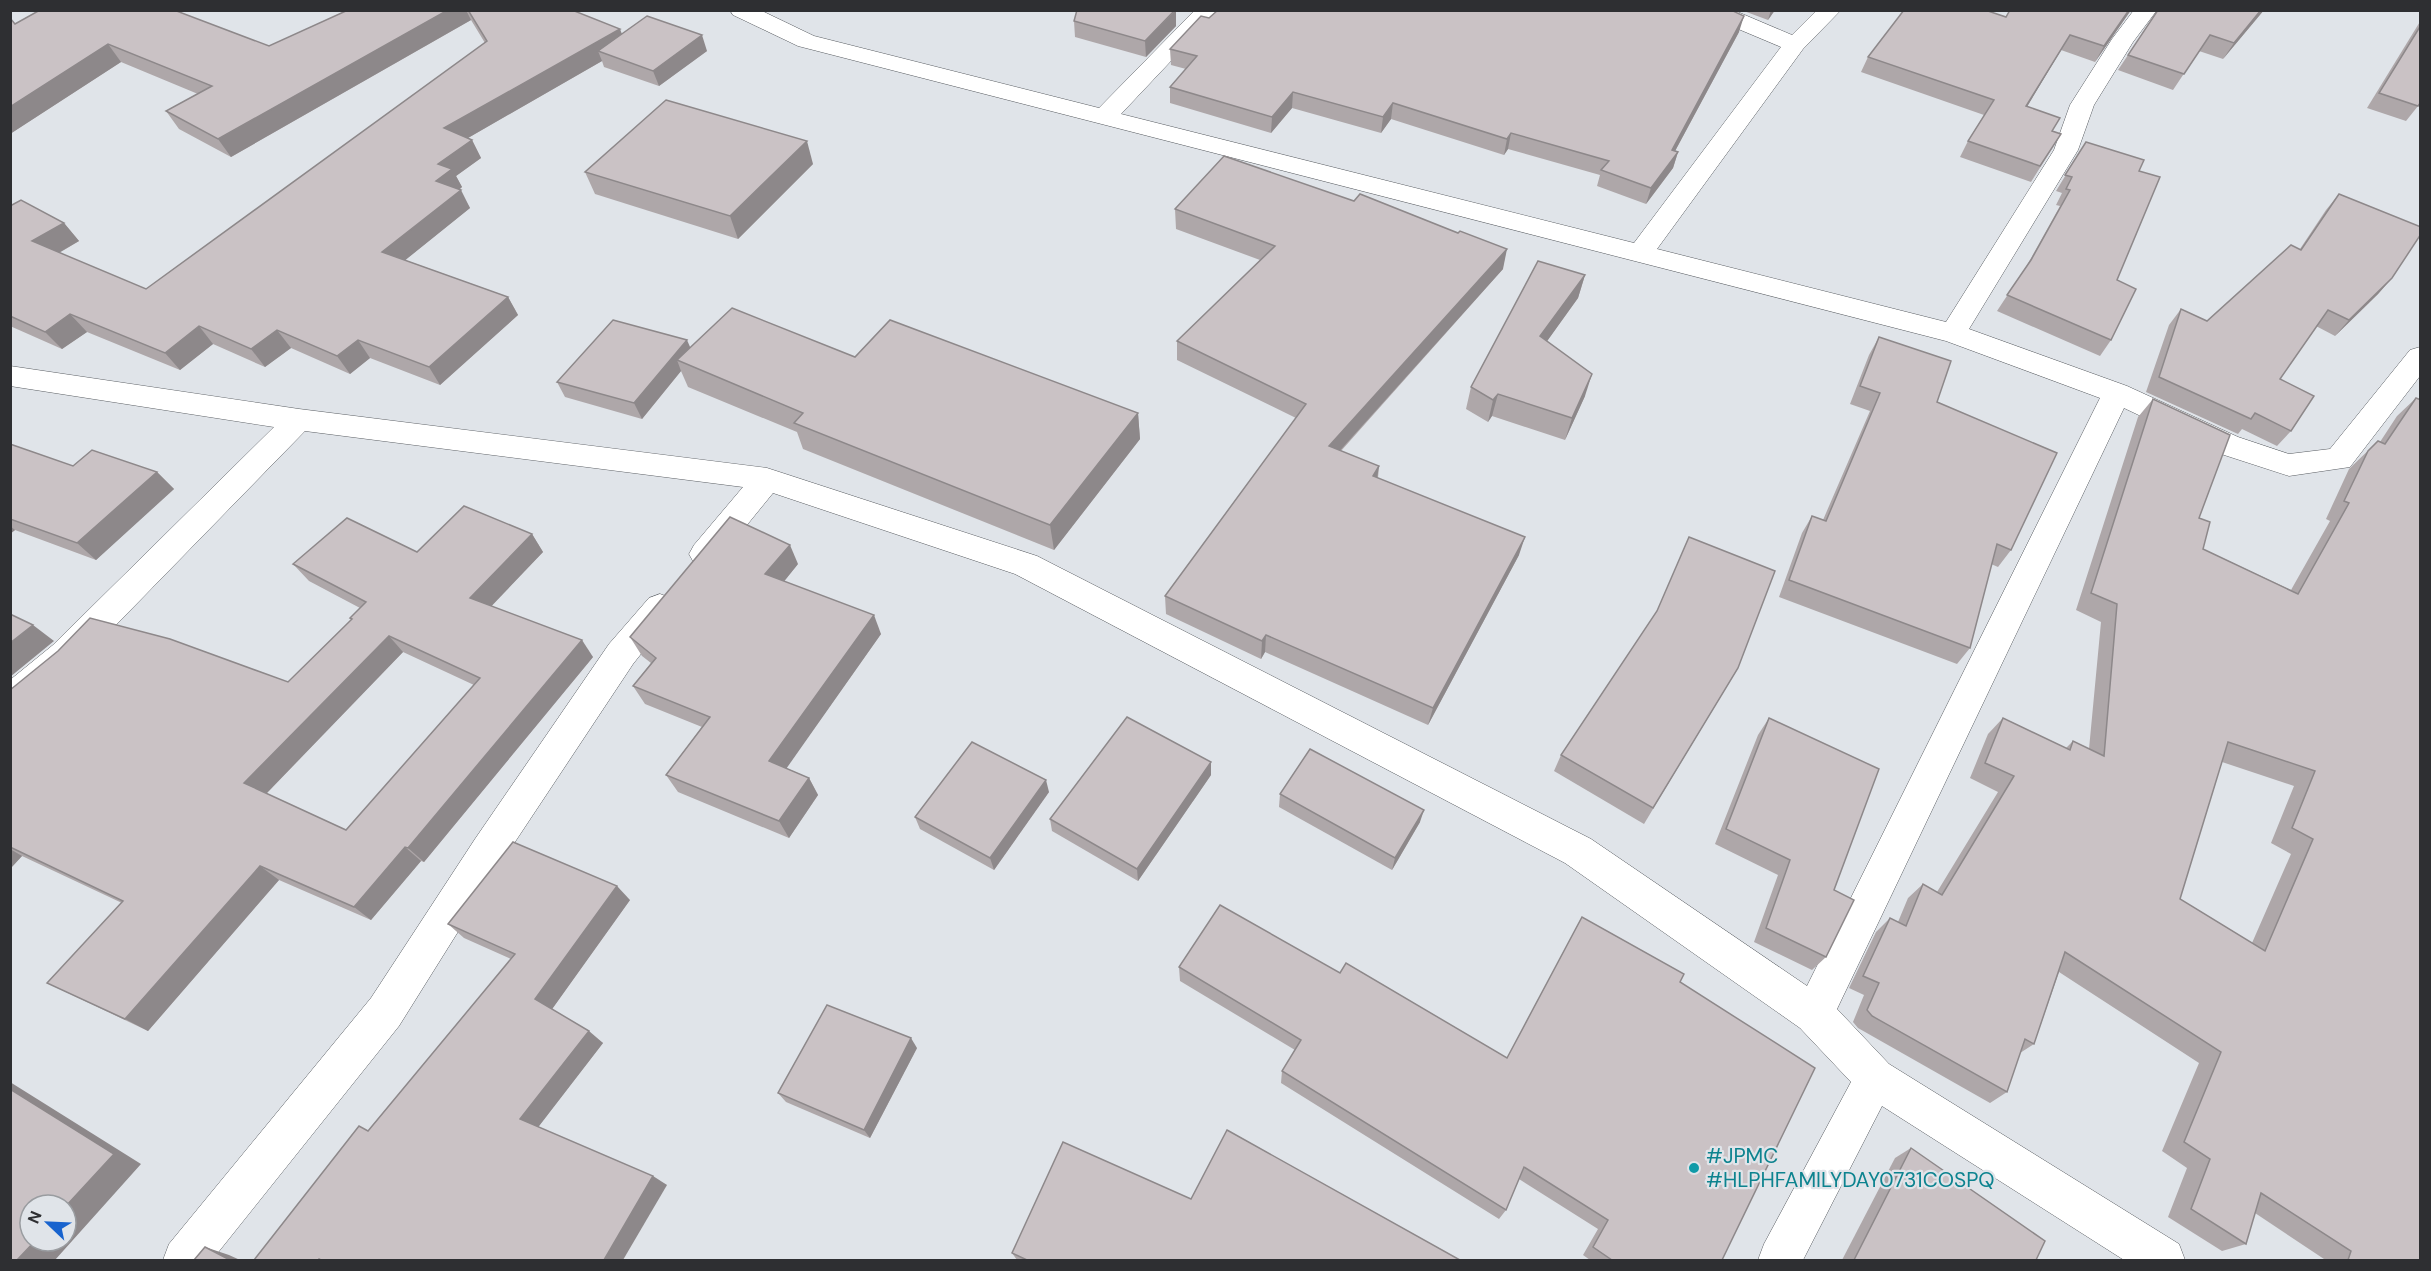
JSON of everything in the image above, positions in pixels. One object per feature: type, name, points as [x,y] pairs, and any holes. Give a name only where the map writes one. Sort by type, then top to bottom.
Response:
[{"type":"street","points":[[741,10],[806,41],[1953,333],[2117,393],[2228,445],[2289,465],[2339,459],[2421,357]]},
{"type":"street","points":[[1103,118],[1208,10]]},
{"type":"street","points":[[1713,10],[1795,44]]},
{"type":"street","points":[[1640,253],[1795,44],[1830,10]]},
{"type":"street","points":[[1953,333],[2066,150],[2082,105],[2123,39],[2146,10]]},
{"type":"street","points":[[10,376],[299,420],[767,479],[1037,570],[1578,850],[1814,1014],[1875,1078],[2163,1260]]},
{"type":"street","points":[[1814,1014],[2117,393]]},
{"type":"street","points":[[10,701],[65,656],[299,420]]},
{"type":"street","points":[[185,1260],[385,1012],[488,851],[621,654],[767,479]]},
{"type":"street","points":[[1780,1260],[1875,1078]]},
{"type":"building","points":[[40,10],[174,10],[269,46],[348,10],[448,10],[218,139],[166,111],[212,86],[108,44],[10,107],[10,18],[15,24]]},
{"type":"building","points":[[468,10],[572,10],[620,29],[444,128],[472,140],[438,164],[452,169],[436,181],[461,190],[382,252],[508,297],[429,367],[358,340],[337,356],[277,330],[251,349],[199,326],[165,353],[70,314],[45,332],[10,316],[10,206],[21,200],[64,223],[32,241],[146,289],[487,41]]},
{"type":"building","points":[[1077,10],[1175,10],[1145,41],[1074,21]]},
{"type":"building","points":[[1218,10],[1731,10],[1744,16],[1672,150],[1678,152],[1651,188],[1601,170],[1609,161],[1511,133],[1507,139],[1393,103],[1383,117],[1293,92],[1272,117],[1170,87],[1197,56],[1170,49],[1201,16],[1209,18]]},
{"type":"building","points":[[1904,10],[1985,10],[2006,17],[2010,10],[2129,10],[2104,46],[2070,35],[2026,106],[2060,118],[2052,131],[2061,134],[2040,166],[1968,141],[1994,100],[1868,57]]},
{"type":"building","points":[[2158,10],[2261,10],[2234,43],[2210,35],[2184,74],[2128,55]]},
{"type":"building","points":[[647,16],[702,35],[653,71],[598,51]]},
{"type":"building","points":[[2421,25],[2421,102],[2418,106],[2379,93]]},
{"type":"building","points":[[666,100],[807,141],[730,216],[585,172]]},
{"type":"building","points":[[2086,142],[2144,160],[2139,171],[2160,177],[2117,280],[2136,289],[2111,340],[2007,295],[2031,260],[2070,190],[2066,189],[2072,177],[2065,175]]},
{"type":"building","points":[[1224,156],[1354,201],[1360,194],[1458,233],[1460,231],[1507,249],[1329,446],[1379,466],[1373,476],[1525,537],[1433,708],[1266,635],[1262,641],[1165,596],[1306,404],[1177,341],[1275,246],[1175,209]]},
{"type":"building","points":[[2339,194],[2421,227],[2421,234],[2392,278],[2349,320],[2328,310],[2280,379],[2314,396],[2291,431],[2255,413],[2251,419],[2159,377],[2181,309],[2207,321],[2291,245],[2301,250]]},
{"type":"building","points":[[1538,261],[1585,275],[1540,336],[1592,374],[1572,418],[1498,394],[1493,400],[1471,387]]},
{"type":"building","points":[[732,308],[855,357],[890,320],[1138,413],[1050,525],[794,423],[803,413],[677,360]]},
{"type":"building","points":[[613,320],[687,340],[634,403],[557,382]]},
{"type":"building","points":[[1879,337],[1951,361],[1937,402],[2057,453],[2011,550],[1997,544],[1970,648],[1789,580],[1812,516],[1826,521],[1880,393],[1860,386]]},
{"type":"building","points":[[2416,398],[2421,400],[2421,1260],[2348,1260],[2351,1251],[2261,1193],[2246,1244],[2191,1209],[2210,1159],[2184,1142],[2221,1052],[2065,952],[2034,1044],[2025,1039],[2007,1092],[1872,1016],[1867,1010],[1879,983],[1863,976],[1890,918],[1906,926],[1923,884],[1942,895],[2014,776],[1985,763],[2003,718],[2070,750],[2073,741],[2104,756],[2117,604],[2091,593],[2153,399],[2230,435],[2199,518],[2210,522],[2203,549],[2298,594],[2349,503],[2344,501],[2368,451],[2378,441],[2385,444]],"holes":[[[2228,742],[2315,771],[2292,828],[2313,839],[2265,951],[2180,899]]]},
{"type":"building","points":[[10,444],[73,466],[92,450],[157,472],[77,543],[10,519]]},
{"type":"building","points":[[464,506],[532,534],[470,598],[582,640],[408,848],[405,847],[354,907],[260,866],[125,1019],[47,983],[123,901],[10,847],[10,690],[58,651],[90,618],[170,639],[288,682],[352,619],[350,618],[366,602],[293,564],[347,518],[417,552]],"holes":[[[389,636],[480,678],[346,830],[244,783]]]},
{"type":"building","points":[[730,517],[790,545],[765,574],[874,615],[769,761],[809,778],[779,821],[666,775],[710,717],[633,686],[656,658],[630,637]]},
{"type":"building","points":[[1689,537],[1775,571],[1738,668],[1653,808],[1561,755],[1657,611]]},
{"type":"building","points":[[10,614],[33,625],[10,643]]},
{"type":"building","points":[[1127,717],[1211,762],[1137,869],[1050,819]]},
{"type":"building","points":[[1769,718],[1879,769],[1834,890],[1854,900],[1826,957],[1766,928],[1790,860],[1726,829]]},
{"type":"building","points":[[972,742],[1046,780],[990,858],[915,817]]},
{"type":"building","points":[[1310,749],[1424,810],[1395,858],[1280,794]]},
{"type":"building","points":[[513,842],[617,886],[535,999],[589,1031],[520,1119],[653,1176],[604,1260],[254,1260],[359,1126],[368,1131],[515,954],[448,924]]},
{"type":"building","points":[[1220,905],[1340,973],[1346,963],[1507,1058],[1582,917],[1684,974],[1680,982],[1815,1068],[1722,1260],[1612,1260],[1593,1247],[1608,1220],[1524,1167],[1506,1210],[1282,1071],[1301,1040],[1179,967]]},
{"type":"building","points":[[827,1005],[911,1038],[864,1130],[778,1093]]},
{"type":"building","points":[[10,1089],[114,1154],[78,1193],[18,1193],[18,1253],[24,1253],[17,1260],[10,1260]]},
{"type":"building","points":[[1227,1130],[1460,1260],[1027,1260],[1012,1253],[1063,1142],[1191,1199]]},
{"type":"building","points":[[1911,1148],[2045,1241],[2036,1260],[1854,1260]]},
{"type":"building","points":[[205,1247],[230,1260],[194,1260]]},
{"type":"place","name":"#JPMC #HLPHFAMILYDAY0731COSPQ","points":[[1694,1168]]}]
